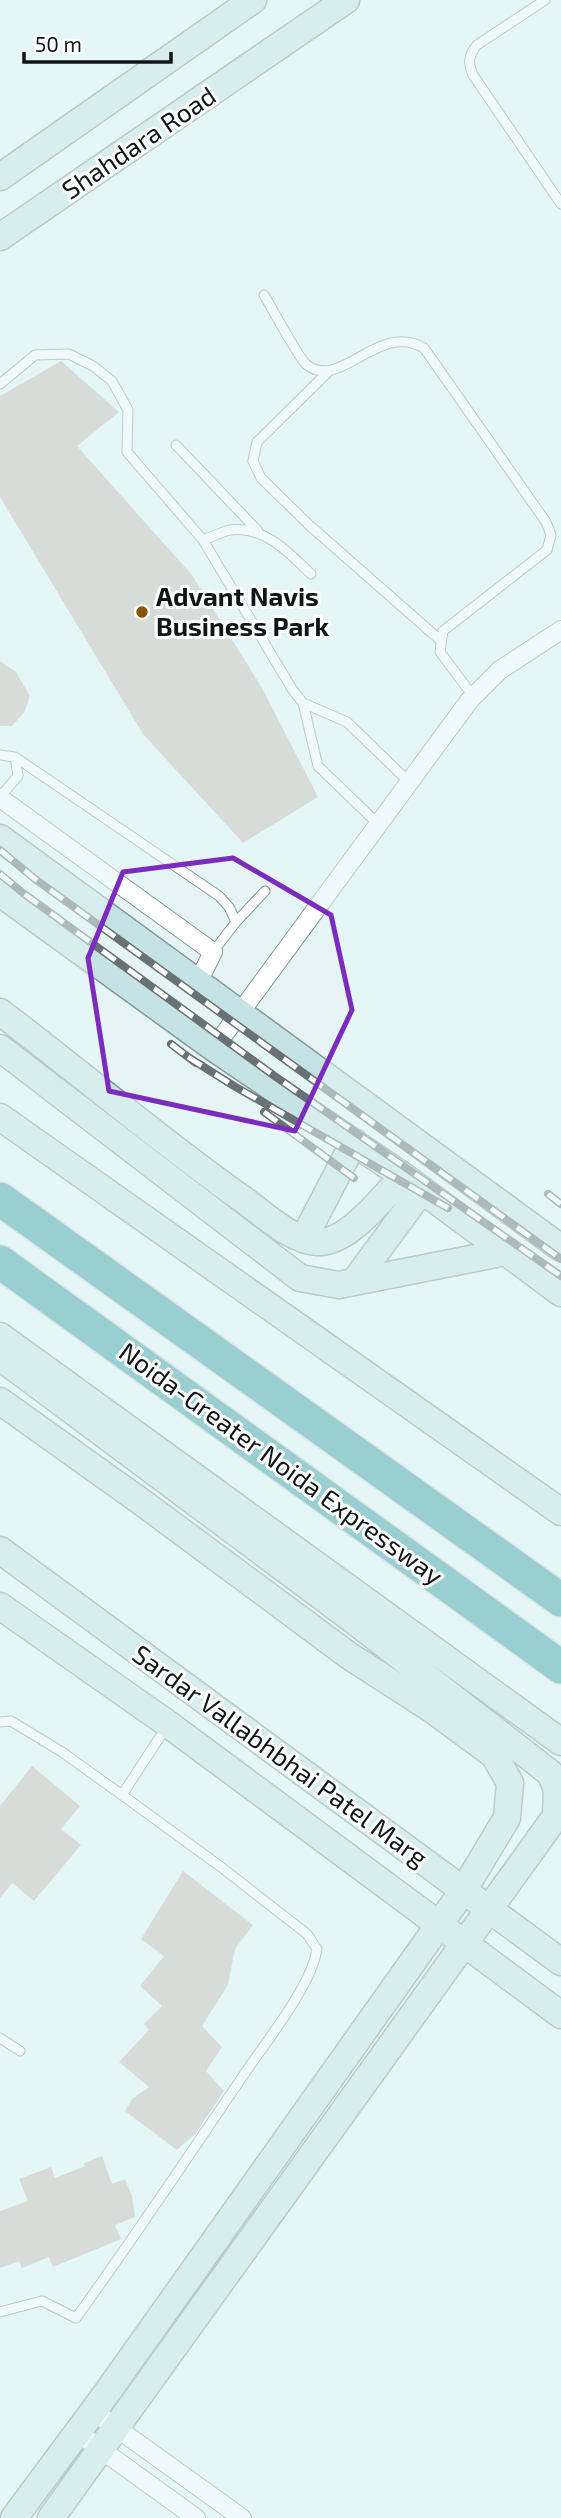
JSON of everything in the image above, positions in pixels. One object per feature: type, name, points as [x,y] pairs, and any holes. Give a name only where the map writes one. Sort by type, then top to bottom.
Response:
[{"type":"highway","name":"Noida-Greater Noida Expressway","points":[[0,1199],[561,1600]]},
{"type":"highway","name":"Noida-Greater Noida Expressway","points":[[0,1262],[561,1667]]},
{"type":"street","name":"Shahdara Road","points":[[0,177],[253,0]]},
{"type":"street","name":"Shahdara Road","points":[[0,237],[346,0]]},
{"type":"street","points":[[214,1048],[473,696],[500,670],[561,630]]},
{"type":"street","points":[[0,798],[213,952],[198,982]]},
{"type":"street","points":[[0,838],[561,1247]]},
{"type":"street","points":[[0,893],[214,1048],[413,1183],[561,1293]]},
{"type":"street","points":[[0,1012],[207,1174],[295,1236],[318,1242],[337,1237],[413,1183]]},
{"type":"street","points":[[0,1048],[300,1278],[339,1285],[506,1252]]},
{"type":"street","points":[[0,1117],[561,1511]]},
{"type":"street","points":[[304,1238],[354,1142]]},
{"type":"street","points":[[354,1283],[413,1183]]},
{"type":"street","points":[[0,1336],[561,1742]]},
{"type":"street","points":[[0,1357],[352,1619],[550,1773],[557,1789],[559,1828],[488,1909],[51,2518]]},
{"type":"street","points":[[0,1401],[348,1655],[433,1710],[494,1755],[510,1783],[507,1818],[463,1891],[93,2411],[13,2518]]},
{"type":"street","name":"Sardar Vallabhbhai Patel Marg","points":[[0,1550],[561,1962]]},
{"type":"street","name":"Sardar Vallabhbhai Patel Marg","points":[[0,1605],[168,1724],[561,2015]]},
{"type":"street","points":[[93,2411],[108,2438],[196,2518]]},
{"type":"street","points":[[77,2432],[108,2438],[242,2518]]},
{"type":"lane","points":[[545,0],[477,45],[471,52],[468,64],[472,75],[561,204]]},
{"type":"lane","points":[[264,296],[306,365],[329,372]]},
{"type":"lane","points":[[440,640],[299,515],[261,478],[253,461],[257,442],[329,372],[364,353],[394,342],[405,341],[424,348],[546,522],[551,535],[547,550],[443,632],[440,652],[473,696]]},
{"type":"lane","points":[[0,384],[35,355],[69,355],[93,366],[112,381],[128,410],[127,452],[203,540],[303,703],[317,766],[378,824]]},
{"type":"lane","points":[[176,445],[258,531],[279,544],[311,574]]},
{"type":"lane","points":[[203,540],[229,530],[258,531]]},
{"type":"lane","points":[[303,703],[347,722],[409,782]]},
{"type":"lane","points":[[0,755],[15,757],[219,896],[229,907],[236,922]]},
{"type":"lane","points":[[0,798],[18,776],[15,757]]},
{"type":"lane","points":[[213,952],[265,891]]},
{"type":"lane","points":[[0,1722],[11,1721],[62,1752],[122,1795],[307,1934],[317,1950],[315,1961],[288,2009],[127,2248],[76,2318],[42,2301],[0,2312]]},
{"type":"lane","points":[[122,1795],[168,1724]]},
{"type":"lane","points":[[0,2038],[20,2051]]},
{"type":"highlighted area","points":[[233,858],[331,915],[352,1010],[295,1131],[109,1091],[88,958],[123,872]]},
{"type":"building","name":"Advant Navis Business Park","points":[[61,361],[119,412],[77,446],[192,575],[262,688],[318,797],[243,843],[143,734],[0,497],[0,396]]},
{"type":"building","points":[[0,661],[16,672],[30,696],[25,711],[12,726],[0,726]]},
{"type":"building","points":[[32,1766],[80,1806],[61,1829],[81,1845],[34,1901],[12,1883],[0,1898],[0,1806]]},
{"type":"building","points":[[183,1871],[253,1925],[235,1949],[228,1985],[202,2026],[222,2047],[206,2071],[224,2091],[196,2133],[177,2150],[125,2111],[132,2099],[149,2087],[119,2062],[149,2030],[144,2024],[162,2006],[140,1986],[164,1956],[141,1939]]},
{"type":"building","points":[[102,2156],[112,2184],[125,2179],[132,2196],[135,2217],[115,2225],[121,2239],[53,2267],[49,2257],[22,2268],[19,2261],[0,2268],[0,2211],[28,2201],[19,2179],[51,2167],[55,2178]]},
{"type":"railway","points":[[0,850],[35,879],[561,1259]]},
{"type":"railway","points":[[0,874],[276,1077],[561,1276]]},
{"type":"railway","points":[[171,1044],[196,1063]]},
{"type":"railway","points":[[188,1057],[448,1208]]},
{"type":"railway","points":[[264,1112],[354,1178]]},
{"type":"railway","points":[[548,1194],[561,1204]]},
{"type":"place","name":"Advant Navis Business Park","points":[[142,612]]}]
